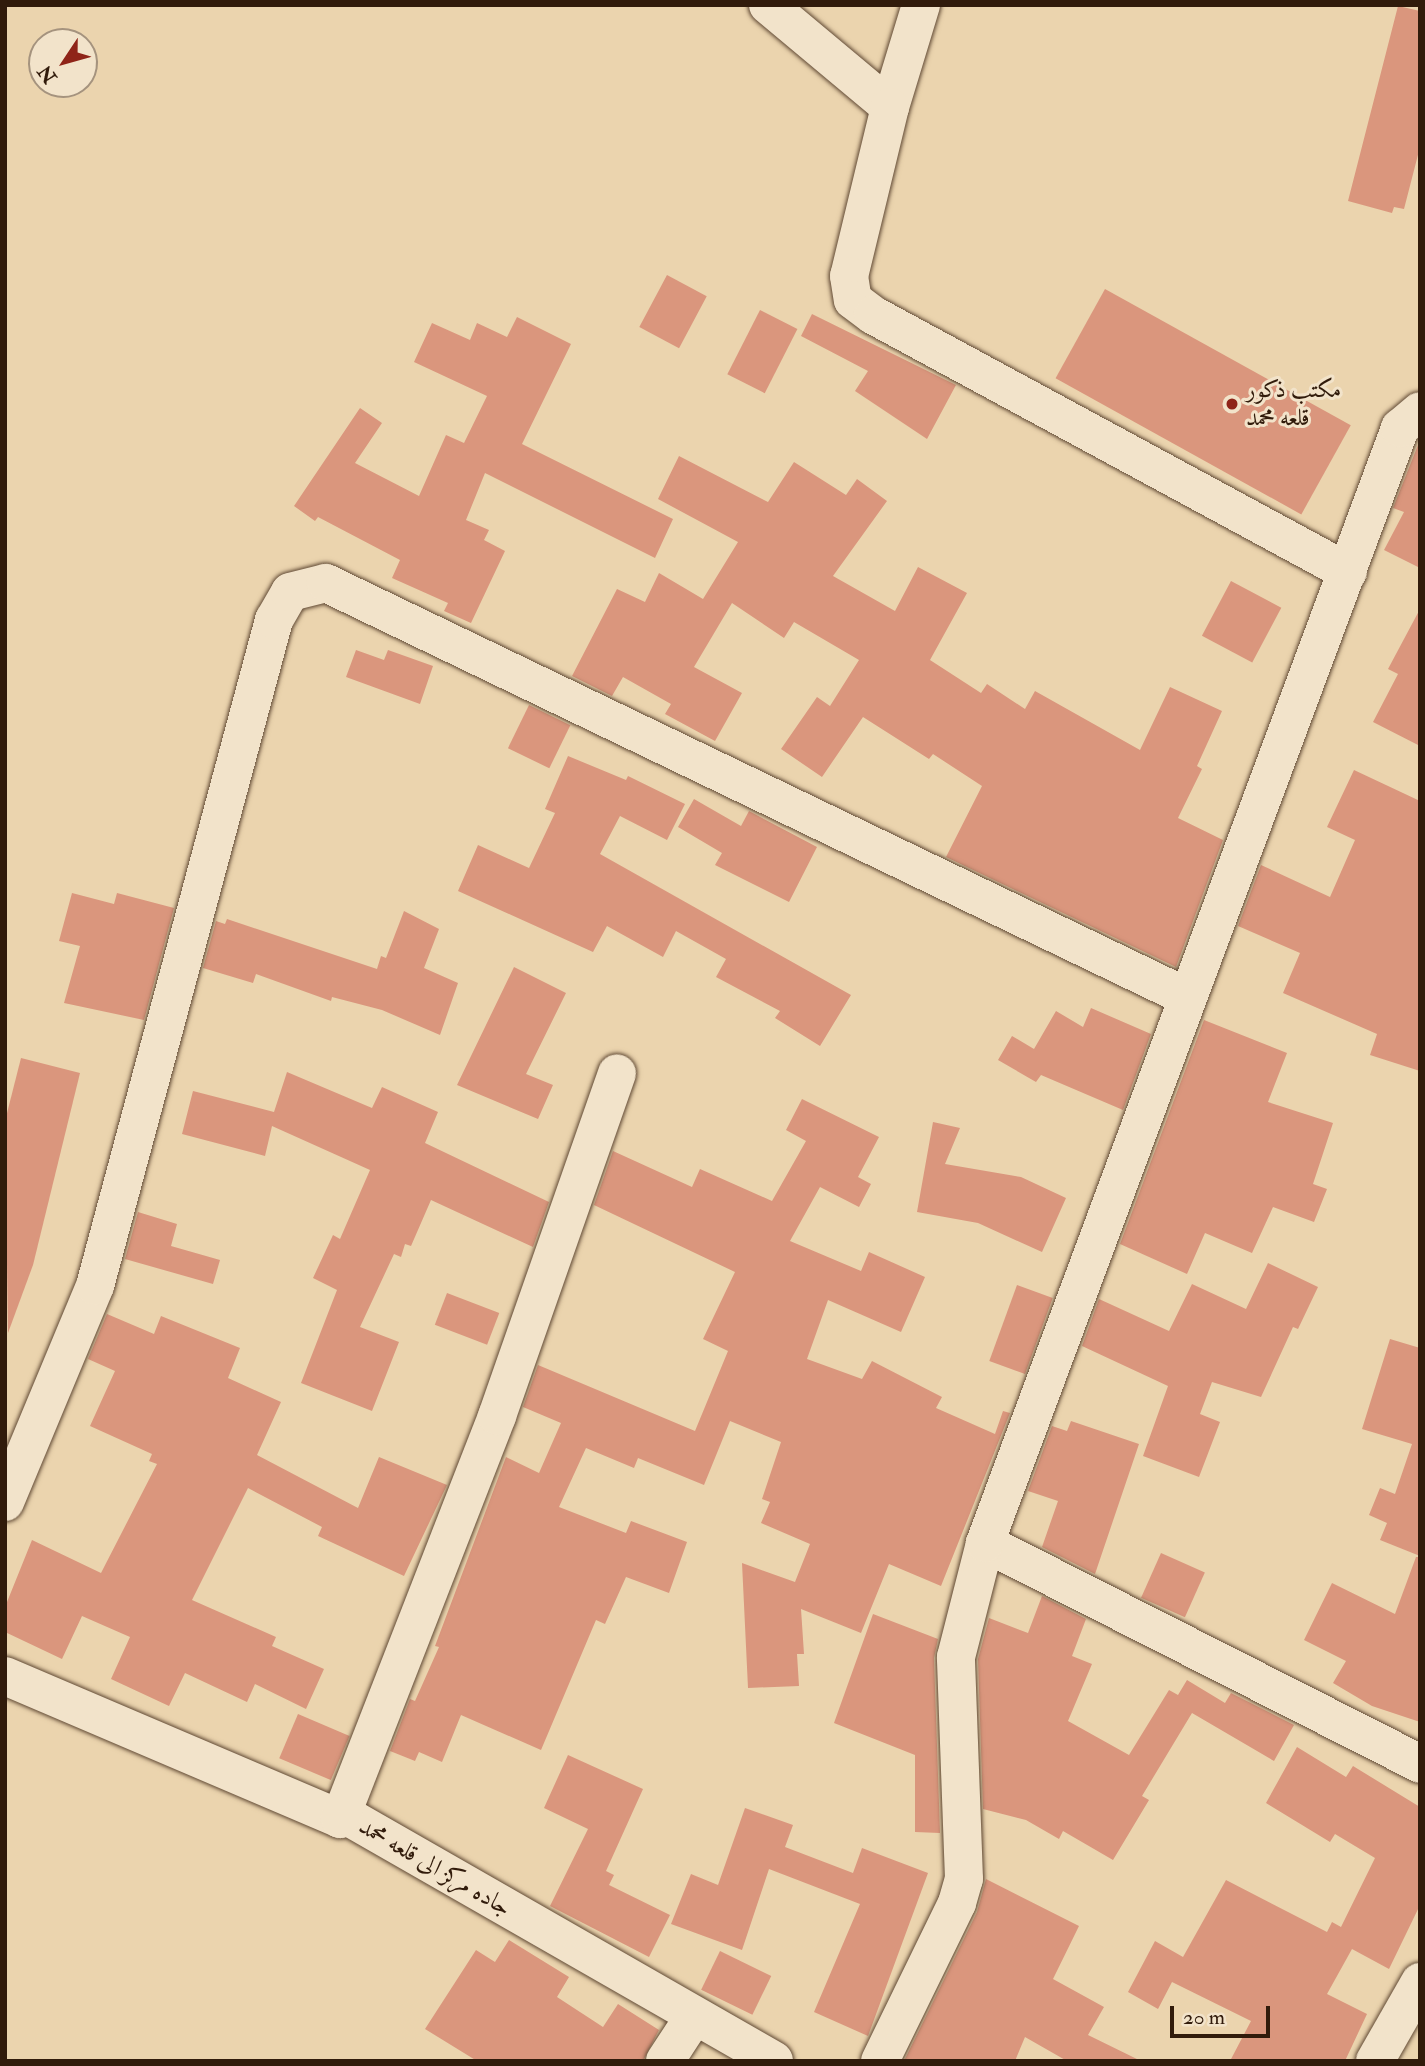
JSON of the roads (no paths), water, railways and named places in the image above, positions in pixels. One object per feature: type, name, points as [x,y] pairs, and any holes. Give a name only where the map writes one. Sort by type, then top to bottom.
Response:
[{"type":"street","points":[[768,5],[890,107]]},
{"type":"street","points":[[921,5],[890,107],[849,276],[853,300],[873,315],[1348,572]]},
{"type":"street","points":[[880,2061],[964,1879],[956,1657],[985,1543],[1400,428],[1420,411]]},
{"type":"street","points":[[5,1502],[95,1286],[274,620],[290,592],[326,583],[1187,997]]},
{"type":"street","points":[[340,1819],[497,1416],[617,1073]]},
{"type":"street","points":[[985,1543],[1420,1764]]},
{"type":"street","name":"جاده مرکز الی قلعه محمد","points":[[5,1676],[340,1819],[347,1816],[693,2018],[774,2061]]},
{"type":"street","points":[[1375,2061],[1420,1982]]},
{"type":"street","points":[[665,2061],[693,2018]]},
{"type":"place","name":"مکتب ذکور قلعه محمد","points":[[1232,404]]}]
